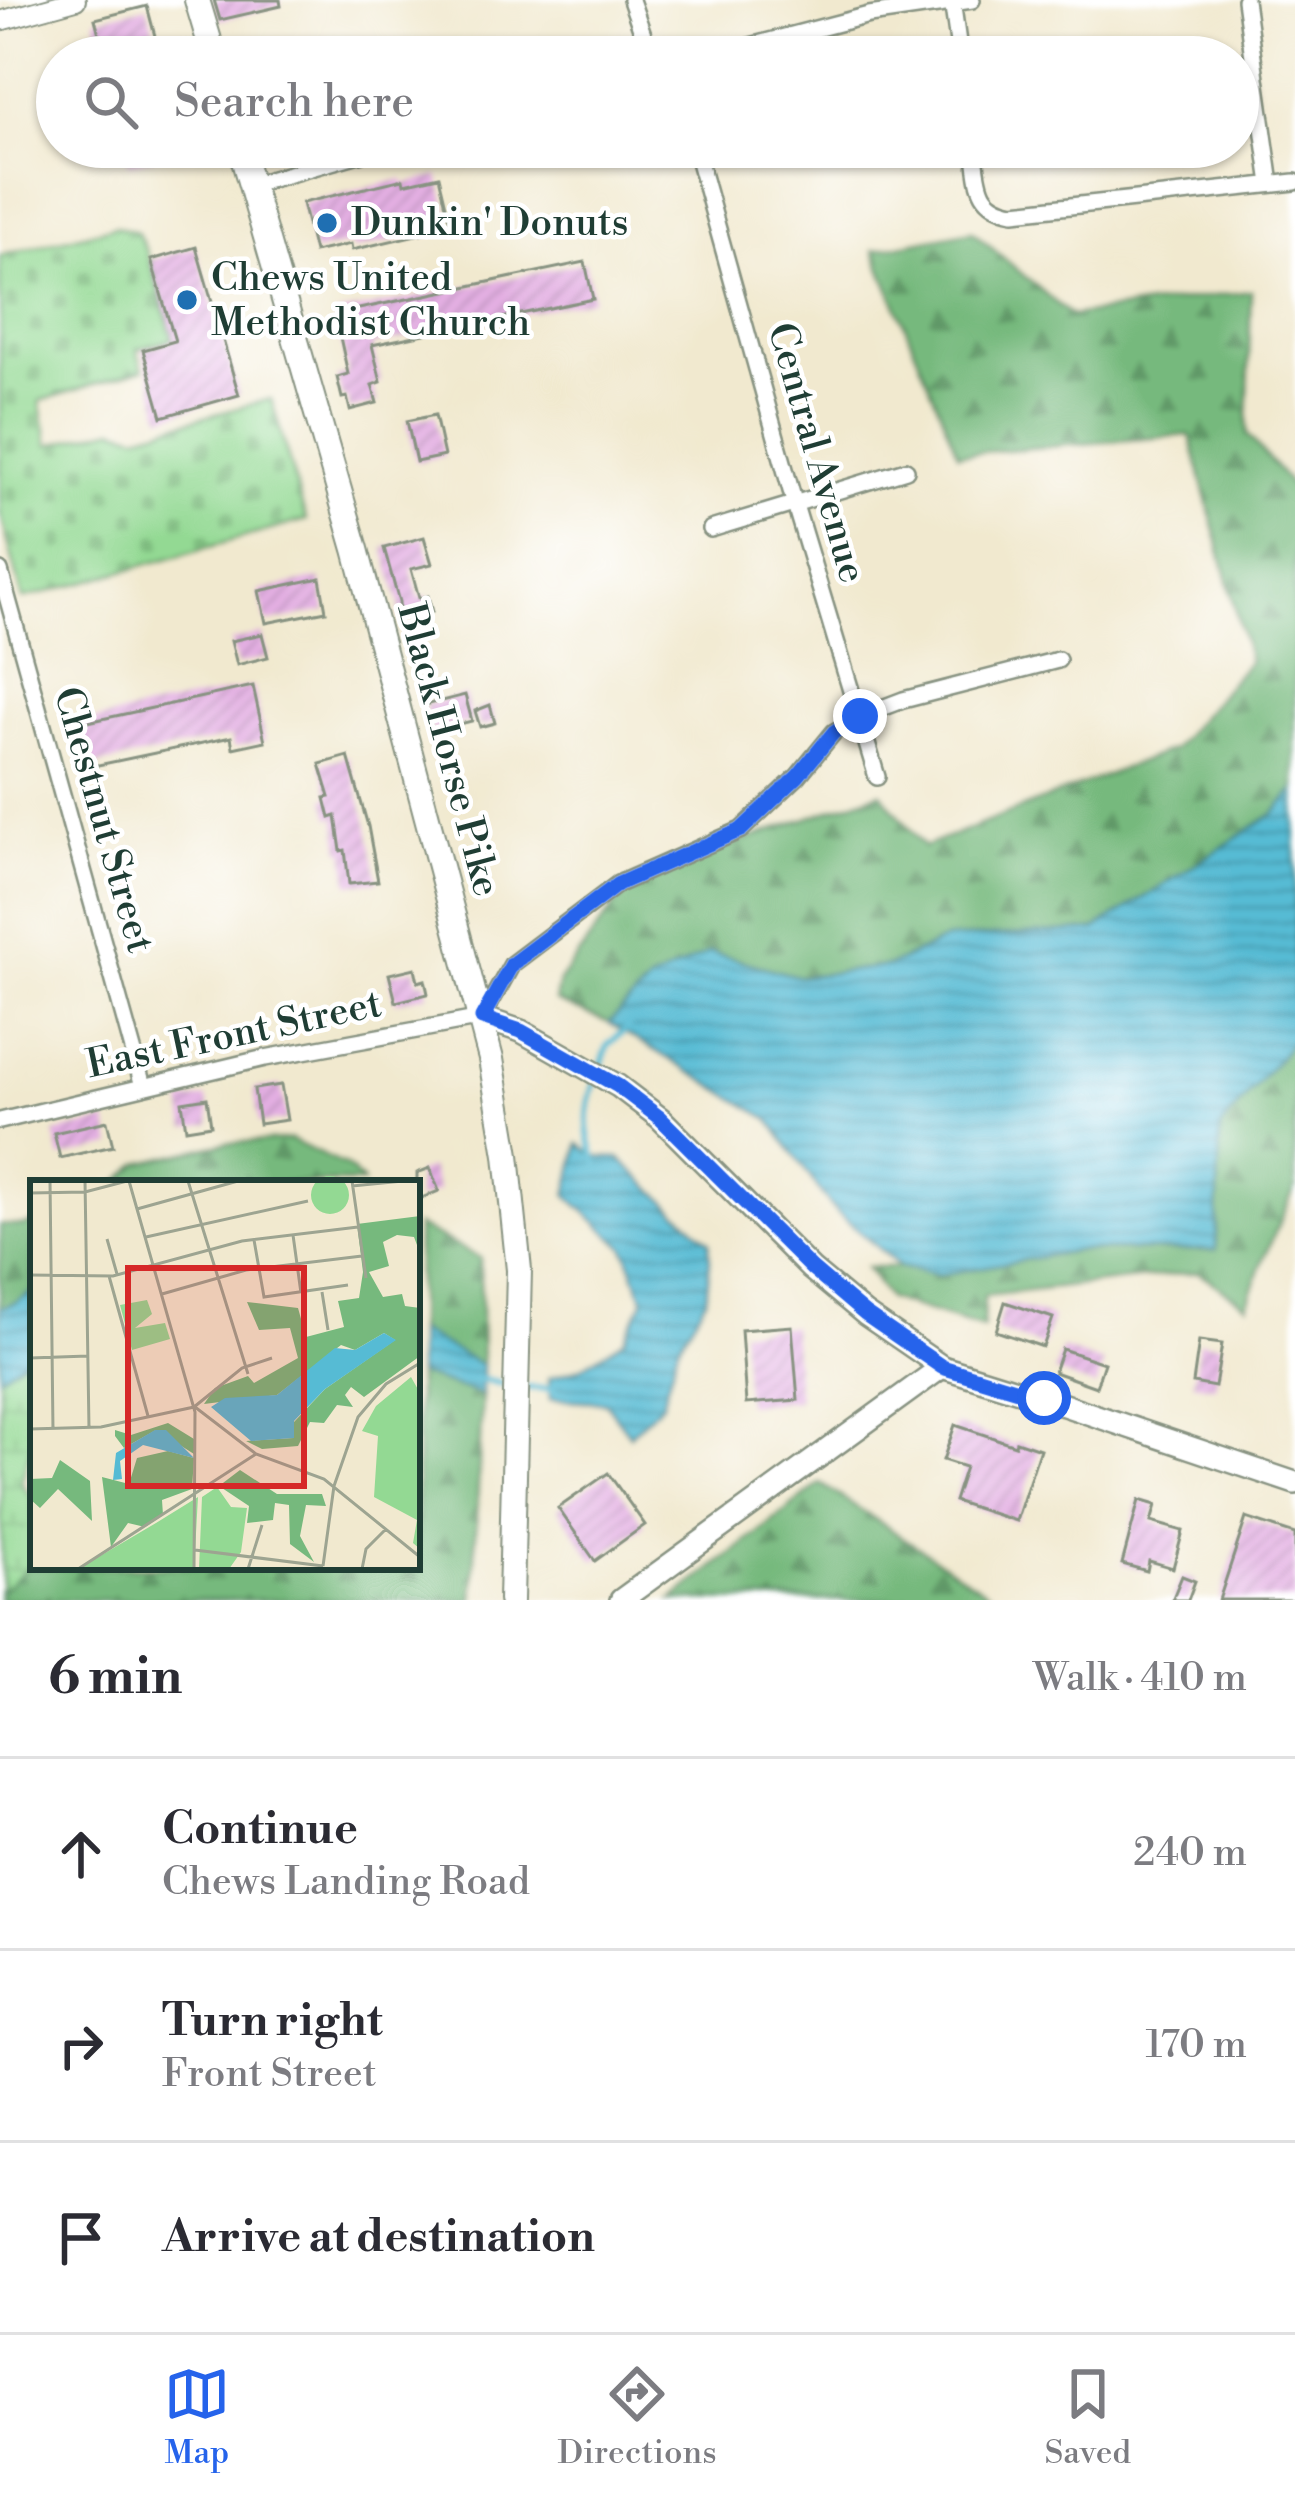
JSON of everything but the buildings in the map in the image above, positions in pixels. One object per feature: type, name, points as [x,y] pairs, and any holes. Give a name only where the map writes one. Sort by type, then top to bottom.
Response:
[{"type":"main road","points":[[197,0],[208,36]]},
{"type":"main road","name":"Black Horse Pike","points":[[246,168],[356,549],[482,1018],[507,1154],[518,1270],[511,1600]]},
{"type":"main road","points":[[482,1018],[521,1031],[618,1086],[660,1118],[812,1269],[865,1314],[942,1367],[1295,1483]]},
{"type":"main road","points":[[621,1600],[942,1367]]},
{"type":"street","points":[[0,21],[76,0]]},
{"type":"street","points":[[632,0],[644,36]]},
{"type":"street","points":[[788,36],[868,15],[972,0]]},
{"type":"street","points":[[1245,0],[1250,36]]},
{"type":"street","points":[[952,1],[957,36]]},
{"type":"street","points":[[1259,99],[1271,184]]},
{"type":"street","points":[[251,185],[310,168]]},
{"type":"street","name":"Central Avenue","points":[[700,168],[878,777]]},
{"type":"street","points":[[978,168],[987,200],[995,208],[1014,212],[1295,182]]},
{"type":"street","points":[[711,529],[906,470]]},
{"type":"street","name":"Chestnut Street","points":[[0,571],[143,1086]]},
{"type":"street","points":[[482,1018],[512,964],[618,884],[741,830],[798,776],[834,732],[903,700],[1058,660]]},
{"type":"street","name":"East Front Street","points":[[0,1121],[265,1058],[482,1018]]},
{"type":"green space","points":[[115,226],[137,232],[173,339],[137,349],[143,369],[40,401],[49,445],[115,428],[138,435],[271,399],[306,520],[23,599],[0,512],[0,256]]},
{"type":"green space","points":[[972,231],[1071,316],[1251,291],[1247,434],[1295,490],[1295,790],[1275,813],[1094,930],[946,939],[889,966],[799,977],[710,952],[651,981],[609,1023],[555,1001],[559,981],[634,879],[881,792],[924,847],[1173,749],[1249,661],[1190,435],[958,454],[874,250]]},
{"type":"green space","points":[[1295,1043],[1295,1188],[1247,1305],[1198,1272],[984,1296],[983,1328],[888,1299],[866,1267],[900,1267],[938,1275],[1079,1250],[1216,1250],[1220,1128]]},
{"type":"green space","points":[[291,1140],[347,1167],[360,1180],[120,1180],[140,1163],[226,1143]]},
{"type":"green space","points":[[30,1224],[30,1293],[0,1308],[0,1225]]},
{"type":"green space","points":[[420,1228],[480,1258],[482,1365],[420,1333]]},
{"type":"green space","points":[[30,1355],[30,1449],[21,1483],[30,1495],[30,1566],[2,1591],[0,1376]]},
{"type":"green space","points":[[420,1375],[482,1395],[473,1600],[0,1600],[0,1590],[30,1565],[30,1570],[420,1570]]},
{"type":"green space","points":[[821,1484],[999,1600],[672,1600]]},
{"type":"water","points":[[1295,790],[1295,1043],[1220,1128],[1216,1250],[1079,1250],[938,1275],[900,1267],[832,1208],[769,1119],[609,1023],[651,981],[710,952],[799,977],[889,966],[946,939],[1094,930],[1275,813]]},
{"type":"water","points":[[579,1144],[596,1157],[619,1158],[709,1241],[706,1299],[678,1346],[662,1403],[630,1435],[605,1402],[550,1399],[549,1378],[580,1368],[624,1340],[644,1300],[625,1248],[567,1195]]},
{"type":"water","points":[[30,1293],[30,1355],[0,1376],[0,1308]]},
{"type":"water","points":[[420,1333],[482,1365],[482,1395],[420,1375]]},
{"type":"waterway","points":[[600,1069],[608,1045],[628,1027]]},
{"type":"waterway","points":[[595,1082],[588,1122],[597,1162]]},
{"type":"waterway","points":[[478,1379],[507,1385]]},
{"type":"waterway","points":[[526,1388],[554,1389]]},
{"type":"place","name":"Dunkin' Donuts","points":[[327,223]]},
{"type":"place","name":"Chews United Methodist Church","points":[[187,300]]},
{"type":"route","points":[[860,716],[834,732],[798,776],[741,830],[618,884],[512,964],[482,1018],[521,1031],[618,1086],[660,1118],[812,1269],[865,1314],[942,1367],[1044,1398]]}]
